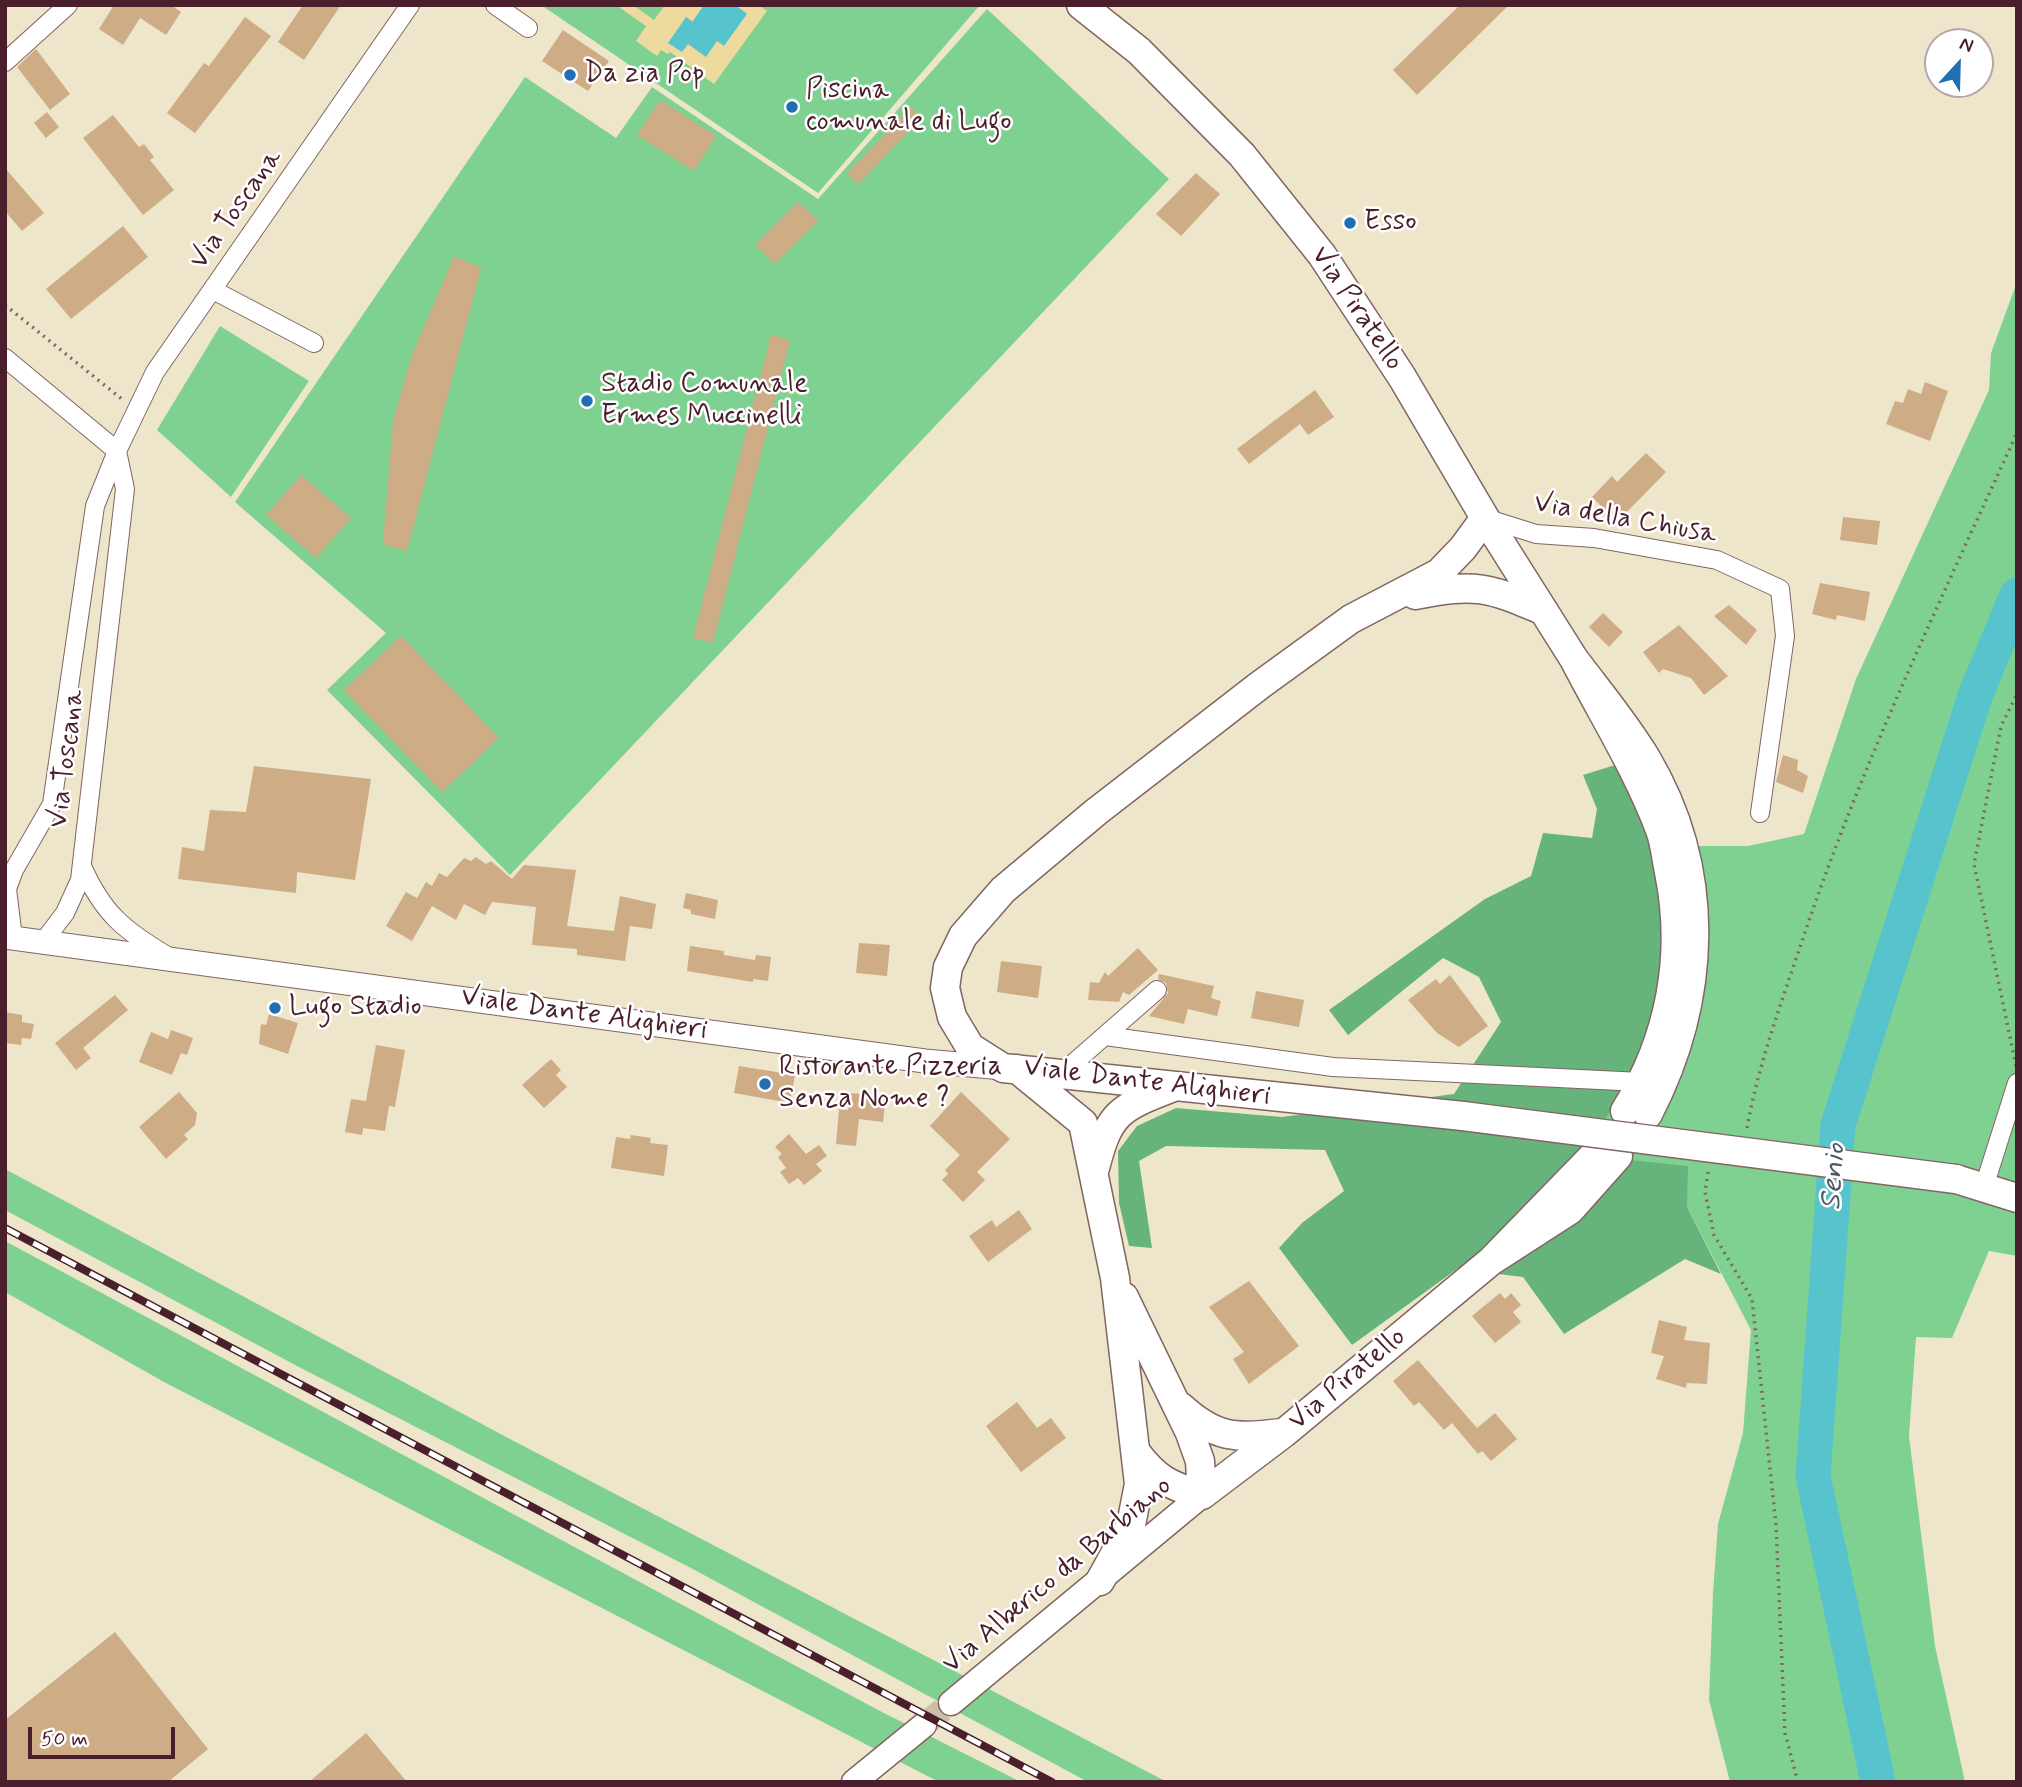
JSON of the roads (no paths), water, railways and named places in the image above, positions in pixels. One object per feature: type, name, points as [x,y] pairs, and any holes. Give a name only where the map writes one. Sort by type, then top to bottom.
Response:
[{"type":"main road","name":"Via Piratello","points":[[1081,5],[1139,51],[1242,155],[1322,255],[1451,455],[1485,518],[1574,659],[1646,758],[1672,813],[1687,866],[1694,910],[1695,970],[1675,1057],[1636,1113],[1641,1082],[1654,1057],[1674,983],[1677,934],[1672,890],[1661,831],[1574,659]]},
{"type":"main road","points":[[1100,1581],[1131,1525],[1139,1484],[1115,1278],[1083,1123],[1009,1068],[970,1047],[952,1017],[945,988],[948,967],[963,936],[1003,890],[1096,812],[1351,620],[1439,573],[1463,548],[1485,518]]},
{"type":"main road","points":[[1392,600],[1458,586],[1495,590],[1544,611]]},
{"type":"main road","name":"Viale Dante Alighieri","points":[[1009,1068],[1463,1116],[1744,1151],[1956,1179],[2017,1198]]},
{"type":"main road","points":[[1094,1171],[1103,1135],[1126,1105],[1175,1087]]},
{"type":"main road","name":"Via Piratello","points":[[1202,1494],[1284,1433],[1491,1261],[1606,1155]]},
{"type":"main road","points":[[1115,1278],[1178,1405],[1200,1461],[1202,1494],[1177,1488],[1152,1475],[1136,1452]]},
{"type":"main road","points":[[1178,1405],[1202,1426],[1246,1438],[1284,1433]]},
{"type":"main road","name":"Via Alberico da Barbiano","points":[[951,1703],[1202,1494]]},
{"type":"main road","points":[[854,1782],[924,1725]]},
{"type":"street","points":[[5,62],[68,5]]},
{"type":"street","name":"Via Toscana","points":[[9,937],[7,889],[14,870],[52,804],[95,506],[117,451],[155,372],[410,5]]},
{"type":"street","points":[[495,5],[528,28]]},
{"type":"street","points":[[213,290],[314,343]]},
{"type":"street","points":[[5,358],[117,451]]},
{"type":"street","name":"Via Toscana","points":[[43,942],[65,913],[80,880],[125,489],[117,451]]},
{"type":"street","name":"Via della Chiusa","points":[[1485,518],[1536,534],[1594,538],[1717,560],[1780,589],[1786,636],[1760,813]]},
{"type":"street","name":"Via Toscana","points":[[82,866],[106,910],[128,932],[172,959]]},
{"type":"street","name":"Viale Dante Alighieri","points":[[9,937],[925,1061],[1009,1068]]},
{"type":"street","points":[[1061,1074],[1157,990]]},
{"type":"street","points":[[1105,1036],[1333,1067],[1641,1082]]},
{"type":"street","points":[[1984,1187],[2017,1083]]},
{"type":"water","points":[[704,5],[735,5],[747,14],[724,46],[717,41],[706,57],[688,44],[682,52],[668,43],[686,17],[693,22]]},
{"type":"waterway","name":"Senio","points":[[1878,1782],[1813,1476],[1838,1125],[1975,696],[2017,595]]},
{"type":"tunnel","points":[[924,1725],[951,1703]]},
{"type":"railway","points":[[5,1228],[1052,1782]]},
{"type":"place","name":"Da zia Pop","points":[[570,75]]},
{"type":"place","name":"Piscina comunale di Lugo","points":[[792,107]]},
{"type":"place","name":"Esso","points":[[1350,223]]},
{"type":"place","name":"Stadio Comunale Ermes Muccinelli","points":[[587,401]]},
{"type":"place","name":"Lugo Stadio","points":[[275,1008]]},
{"type":"place","name":"Ristorante Pizzeria Senza Nome ?","points":[[765,1084]]}]
